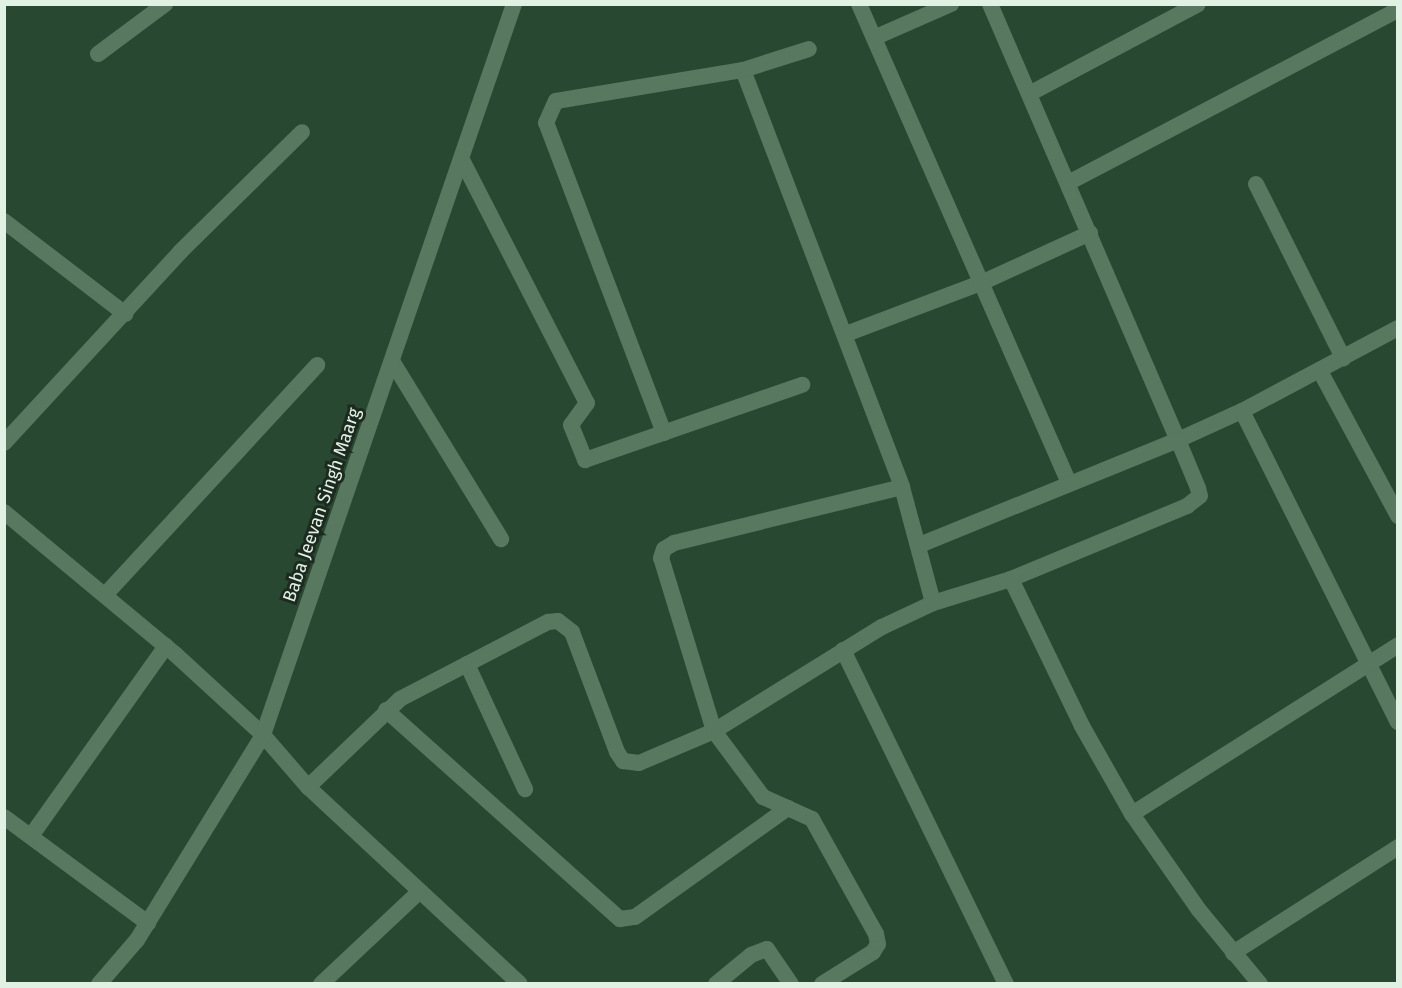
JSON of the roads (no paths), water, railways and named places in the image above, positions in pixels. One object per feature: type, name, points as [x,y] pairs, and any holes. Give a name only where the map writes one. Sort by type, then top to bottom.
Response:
[{"type":"street","points":[[98,54],[165,4]]},
{"type":"street","name":"Baba Jeevan Singh Maarg","points":[[99,984],[119,965],[148,923],[263,735],[514,4]]},
{"type":"street","points":[[859,4],[876,37],[1069,483]]},
{"type":"street","points":[[876,37],[951,4]]},
{"type":"street","points":[[308,787],[387,711],[419,688],[548,622],[558,621],[572,632],[623,761],[639,763],[714,731],[843,651],[933,603],[1011,579],[1194,503],[1200,496],[1198,488],[990,4]]},
{"type":"street","points":[[1029,94],[1198,4]]},
{"type":"street","points":[[1068,183],[1398,10]]},
{"type":"street","points":[[663,433],[546,123],[556,101],[743,70],[809,49]]},
{"type":"street","points":[[743,70],[846,334],[902,487],[920,545],[933,603]]},
{"type":"street","points":[[4,443],[180,252],[302,132]]},
{"type":"street","points":[[462,160],[587,403],[571,425],[585,460],[802,386]]},
{"type":"street","points":[[1256,184],[1343,358]]},
{"type":"street","points":[[4,221],[125,314]]},
{"type":"street","points":[[846,334],[981,283],[1089,233]]},
{"type":"street","points":[[920,545],[1178,440],[1242,411],[1398,328]]},
{"type":"street","points":[[392,361],[501,539]]},
{"type":"street","points":[[105,595],[317,365]]},
{"type":"street","points":[[1320,370],[1398,516]]},
{"type":"street","points":[[1242,411],[1398,722]]},
{"type":"street","points":[[822,984],[873,952],[878,944],[876,934],[812,819],[763,797],[714,731],[661,558],[664,549],[674,543],[902,487]]},
{"type":"street","points":[[4,512],[166,646],[263,735],[308,787],[520,984]]},
{"type":"street","points":[[1011,579],[1082,726],[1132,814],[1233,953],[1260,984]]},
{"type":"street","points":[[1132,814],[1398,645]]},
{"type":"street","points":[[31,836],[166,646]]},
{"type":"street","points":[[843,651],[1006,984]]},
{"type":"street","points":[[467,664],[525,789]]},
{"type":"street","points":[[387,711],[620,919],[635,918],[788,808]]},
{"type":"street","points":[[4,817],[148,923]]},
{"type":"street","points":[[1233,953],[1398,847]]},
{"type":"street","points":[[321,984],[419,892]]},
{"type":"street","points":[[716,984],[751,955],[767,949],[791,984]]}]
